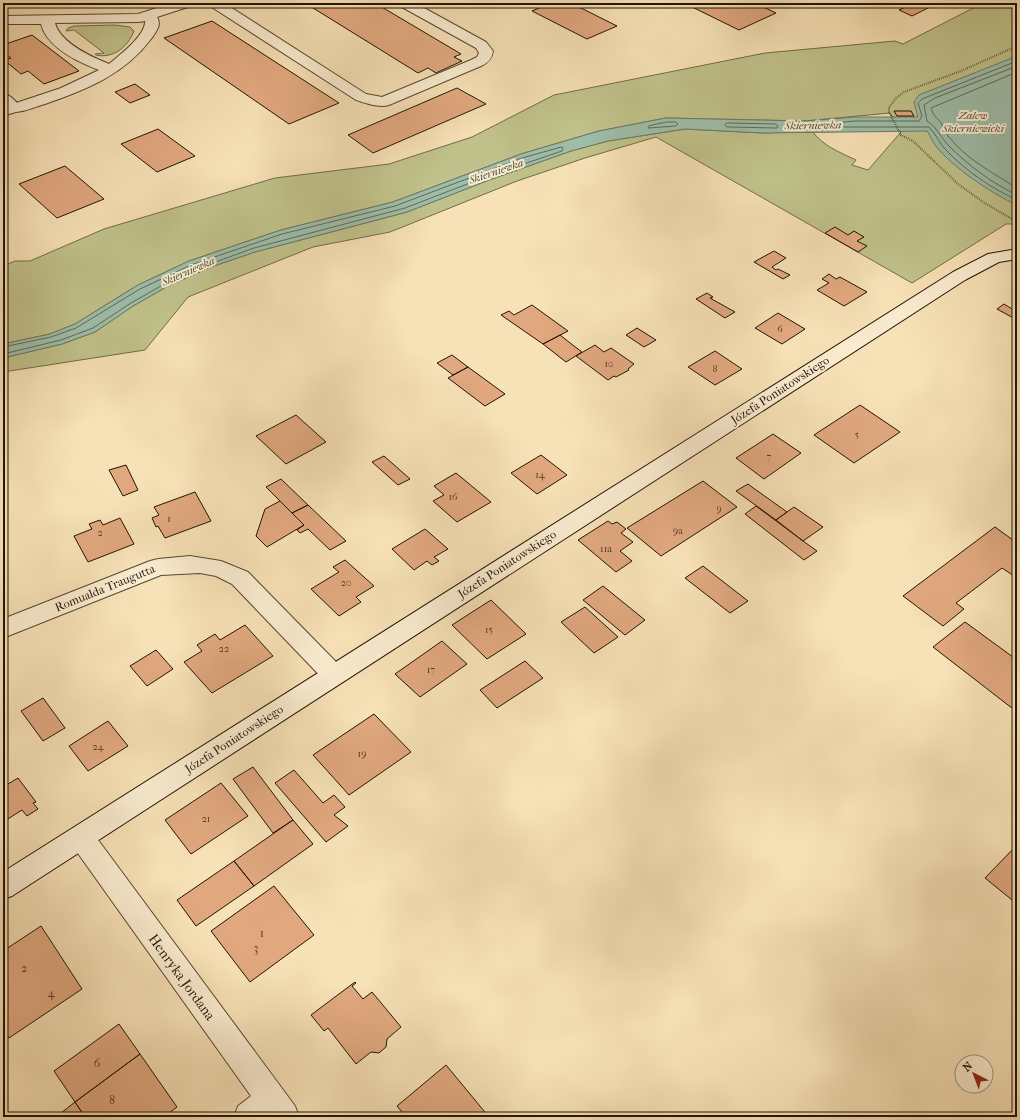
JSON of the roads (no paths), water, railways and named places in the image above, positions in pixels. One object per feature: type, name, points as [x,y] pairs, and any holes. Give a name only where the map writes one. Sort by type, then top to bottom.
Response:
[{"type":"street","points":[[3,20],[139,18],[150,16],[186,3]]},
{"type":"street","points":[[215,3],[361,97],[384,102],[476,63],[484,59],[486,55],[486,51],[481,45],[405,3]]},
{"type":"street","points":[[9,110],[85,84],[111,69],[131,53],[143,40],[152,25],[153,20],[150,16]]},
{"type":"street","points":[[47,20],[48,27],[55,36],[85,59],[111,69]]},
{"type":"street","name":"Józefa Poniatowskiego","points":[[3,887],[959,276],[994,258],[1017,254]]},
{"type":"street","name":"Romualda Traugutta","points":[[3,629],[158,567],[178,564],[198,564],[228,570],[240,578],[334,675]]},
{"type":"street","name":"Henryka Jordana","points":[[81,837],[268,1111]]},
{"type":"lane","points":[[3,97],[9,110]]},
{"type":"water","points":[[1017,56],[1017,205],[984,187],[951,162],[935,145],[927,131],[763,133],[685,129],[608,141],[571,151],[489,180],[407,212],[255,252],[211,267],[168,286],[133,306],[95,332],[62,344],[3,358],[3,344],[50,334],[75,324],[138,285],[189,261],[281,230],[393,202],[521,154],[599,131],[666,118],[805,121],[855,117],[918,117],[914,102],[919,95]]},
{"type":"water label","name":"Zalew Skierniewicki","points":[[973,121]]},
{"type":"water label","name":"Skierniewka","points":[[813,125]]},
{"type":"water label","name":"Skierniewka","points":[[496,171]]},
{"type":"water label","name":"Skierniewka","points":[[188,271]]}]
